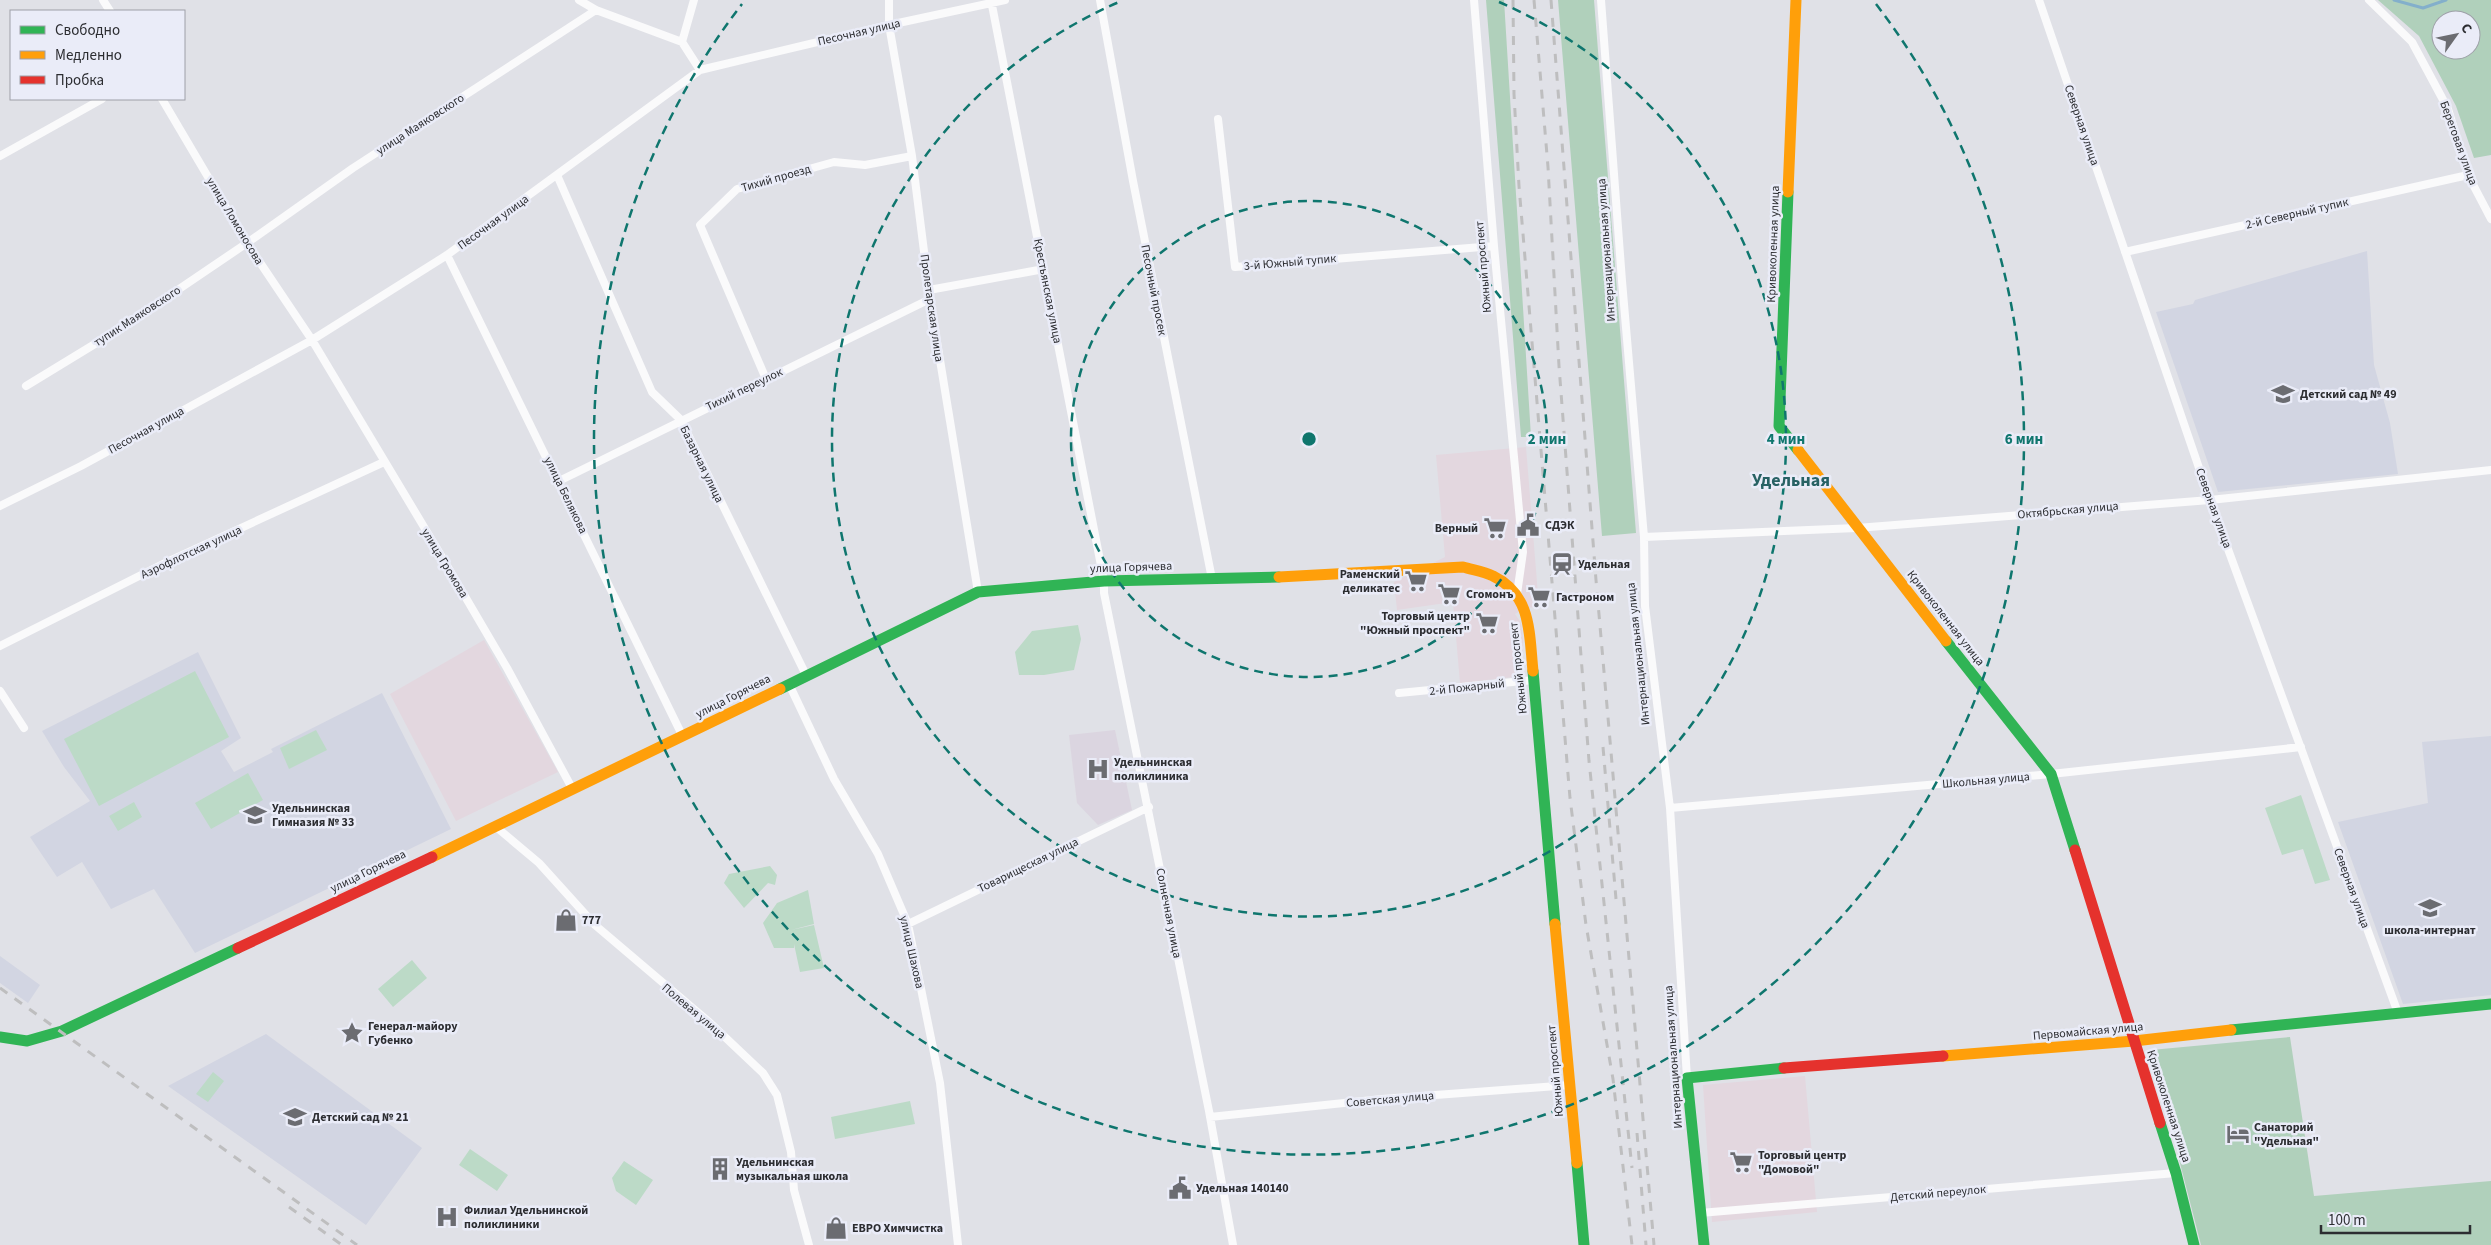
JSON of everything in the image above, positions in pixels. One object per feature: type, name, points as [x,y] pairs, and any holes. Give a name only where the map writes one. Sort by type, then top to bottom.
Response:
[{"type":"main road","name":"Кривоколенная улица","points":[[1796,0],[1779,426],[1857,528],[2052,774],[2176,1173],[2194,1245]]},
{"type":"main road","name":"улица Горячева","points":[[0,1037],[27,1041],[62,1031],[573,790],[978,592],[1104,581],[1212,579],[1463,567],[1503,580],[1517,594]]},
{"type":"main road","name":"Южный проспект","points":[[1517,594],[1528,619],[1584,1245]]},
{"type":"main road","name":"Первомайская улица","points":[[1687,1078],[1784,1068],[2134,1041],[2491,1004]]},
{"type":"main road","name":"Интернациональная улица","points":[[1687,1078],[1704,1245]]},
{"type":"street","points":[[578,0],[596,10],[682,42],[700,70]]},
{"type":"street","points":[[682,42],[694,0]]},
{"type":"street","name":"Пролетарская улица","points":[[889,0],[889,25],[912,156],[929,295],[978,592]]},
{"type":"street","name":"Песочная улица","points":[[0,506],[81,466],[312,340],[447,255],[700,70],[992,1],[1005,0]]},
{"type":"street","name":"Песочный просек","points":[[1100,0],[1133,181],[1212,579]]},
{"type":"street","name":"Южный проспект","points":[[1474,0],[1494,246],[1523,552],[1517,594]]},
{"type":"street","name":"Интернациональная улица","points":[[1601,0],[1644,537],[1645,606],[1670,808],[1687,1078]]},
{"type":"street","name":"Северная улица","points":[[2039,0],[2210,500],[2398,1013]]},
{"type":"street","name":"Береговая улица","points":[[2369,0],[2412,42],[2448,108],[2468,175],[2491,219]]},
{"type":"street","name":"Крестьянская улица","points":[[992,1],[1104,581]]},
{"type":"street","name":"улица Маяковского","points":[[247,244],[353,168],[596,10]]},
{"type":"street","points":[[0,156],[100,100]]},
{"type":"street","name":"улица Ломоносова","points":[[163,100],[247,244],[312,340]]},
{"type":"street","name":"3-й Южный тупик","points":[[1218,119],[1235,267],[1494,246]]},
{"type":"street","name":"Тихий проезд","points":[[766,378],[700,225],[736,189],[834,162],[865,165],[912,156]]},
{"type":"street","name":"2-й Северный тупик","points":[[2125,252],[2468,175]]},
{"type":"street","name":"Базарная улица","points":[[557,176],[652,392],[681,420],[806,676]]},
{"type":"street","name":"тупик Маяковского","points":[[26,386],[126,325],[247,244]]},
{"type":"street","name":"улица Белякова","points":[[447,255],[683,737]]},
{"type":"street","name":"Тихий переулок","points":[[559,481],[929,295],[1044,269]]},
{"type":"street","name":"улица Громова","points":[[312,340],[507,668],[573,790]]},
{"type":"street","name":"Аэрофлотская улица","points":[[0,646],[165,563],[384,462]]},
{"type":"street","name":"Октябрьская улица","points":[[1644,537],[1857,528],[2210,500],[2491,470]]},
{"type":"street","name":"Солнечная улица","points":[[1104,581],[1104,593],[1149,806],[1233,1245]]},
{"type":"street","name":"2-й Пожарный","points":[[1399,693],[1534,680]]},
{"type":"street","name":"улица Шахова","points":[[789,684],[834,779],[878,854],[908,924],[940,1083],[958,1245]]},
{"type":"street","points":[[0,692],[24,728]]},
{"type":"street","name":"Школьная улица","points":[[1670,808],[2052,774],[2301,747]]},
{"type":"street","name":"Товарищеская улица","points":[[908,924],[1149,806]]},
{"type":"street","name":"Полевая улица","points":[[496,826],[540,863],[595,925],[708,1021],[763,1073],[777,1095],[791,1152],[794,1190],[809,1245]]},
{"type":"street","name":"Советская улица","points":[[1210,1117],[1382,1099],[1570,1085]]},
{"type":"street","name":"Детский переулок","points":[[1700,1213],[2176,1173]]},
{"type":"shaded area","name":"Детский сад № 49","points":[[2367,251],[2374,365],[2390,423],[2398,474],[2218,492],[2156,312],[2193,304],[2195,300]]},
{"type":"shaded area","points":[[1526,447],[1539,607],[1526,608],[1515,614],[1521,623],[1523,639],[1522,676],[1460,683],[1453,602],[1397,610],[1394,582],[1445,557],[1436,455]]},
{"type":"shaded area","points":[[484,640],[558,772],[456,821],[390,694]]},
{"type":"shaded area","name":"Удельнинская Гимназия № 33","points":[[198,652],[241,738],[221,751],[234,772],[273,752],[271,749],[382,693],[451,829],[195,953],[154,889],[111,909],[82,862],[57,877],[30,837],[90,801],[64,767],[42,731]]},
{"type":"shaded area","name":"Удельнинская поликлиника","points":[[1115,730],[1132,810],[1098,825],[1077,803],[1069,735]]},
{"type":"shaded area","name":"школа-интернат","points":[[2491,736],[2491,995],[2403,1004],[2338,822],[2428,803],[2422,742]]},
{"type":"shaded area","points":[[0,956],[40,985],[28,1003],[0,983]]},
{"type":"shaded area","name":"Детский сад № 21","points":[[266,1034],[422,1148],[366,1225],[168,1086]]},
{"type":"shaded area","points":[[1805,1076],[1817,1212],[1712,1222],[1703,1085]]},
{"type":"green space","points":[[1486,0],[1504,0],[1531,437],[1521,437]]},
{"type":"green space","points":[[1558,0],[1594,0],[1636,533],[1602,536]]},
{"type":"green space","points":[[2378,0],[2491,0],[2491,155],[2474,158],[2456,106],[2432,60],[2481,60],[2481,10],[2431,10],[2431,59],[2419,36]]},
{"type":"green space","points":[[1078,625],[1081,639],[1074,670],[1044,675],[1019,675],[1015,652],[1032,631]]},
{"type":"green space","points":[[195,671],[229,737],[99,806],[64,739]]},
{"type":"green space","points":[[316,730],[327,750],[289,769],[280,748]]},
{"type":"green space","points":[[248,773],[263,800],[211,829],[195,803]]},
{"type":"green space","points":[[2301,795],[2330,880],[2315,884],[2303,849],[2282,855],[2265,808]]},
{"type":"green space","points":[[134,802],[142,817],[118,831],[109,816]]},
{"type":"green space","points":[[770,866],[777,875],[775,885],[768,883],[744,908],[724,883],[729,874]]},
{"type":"green space","points":[[808,890],[814,924],[791,930],[814,925],[824,968],[800,972],[794,944],[794,948],[774,948],[763,923],[777,903]]},
{"type":"green space","points":[[412,960],[427,978],[393,1007],[378,989]]},
{"type":"green space","name":"Санаторий \"Удельная\"","points":[[2290,1037],[2314,1196],[2491,1181],[2491,1245],[2201,1245],[2151,1050]]},
{"type":"green space","points":[[213,1072],[224,1081],[208,1102],[196,1094]]},
{"type":"green space","points":[[910,1101],[915,1124],[835,1139],[831,1117]]},
{"type":"green space","points":[[470,1149],[508,1175],[497,1191],[459,1165]]},
{"type":"green space","points":[[624,1161],[653,1180],[636,1205],[616,1191],[612,1178]]},
{"type":"waterway","points":[[2394,0],[2423,8],[2446,0]]},
{"type":"railway","points":[[1513,0],[1514,94],[1519,186],[1570,798],[1586,925],[1613,1079],[1632,1245]]},
{"type":"railway","points":[[1534,0],[1548,167],[1559,366],[1589,761],[1632,1168]]},
{"type":"railway","points":[[1551,0],[1596,580],[1654,1245]]},
{"type":"railway","points":[[1603,747],[1616,899]]},
{"type":"railway","points":[[0,988],[357,1245]]},
{"type":"railway","points":[[1637,1133],[1646,1245]]},
{"type":"railway","points":[[289,1207],[342,1245]]},
{"type":"traffic: fast","points":[[1788,192],[1779,426],[1798,450]]},
{"type":"traffic: fast","points":[[780,689],[978,592],[1104,581],[1279,577]]},
{"type":"traffic: fast","points":[[1946,641],[2051,774],[2075,850]]},
{"type":"traffic: fast","points":[[1533,671],[1555,924]]},
{"type":"traffic: fast","points":[[0,1037],[27,1041],[62,1031],[238,948]]},
{"type":"traffic: fast","points":[[2231,1030],[2491,1004]]},
{"type":"traffic: fast","points":[[1704,1245],[1687,1078],[1784,1068]]},
{"type":"traffic: fast","points":[[2160,1123],[2176,1173],[2194,1245]]},
{"type":"traffic: fast","points":[[1577,1163],[1584,1245]]},
{"type":"traffic: slow","points":[[1788,192],[1796,0]]},
{"type":"traffic: slow","points":[[1798,450],[1946,641]]},
{"type":"traffic: slow","points":[[1279,577],[1463,567],[1486,573],[1506,584],[1522,604],[1529,629],[1533,671]]},
{"type":"traffic: slow","points":[[432,857],[780,689]]},
{"type":"traffic: slow","points":[[1555,924],[1577,1163]]},
{"type":"traffic: slow","points":[[1943,1056],[2134,1041],[2231,1030]]},
{"type":"traffic: jam","points":[[2075,850],[2160,1123]]},
{"type":"traffic: jam","points":[[238,948],[432,857]]},
{"type":"traffic: jam","points":[[1784,1068],[1943,1056]]},
{"type":"place","name":"Детский сад № 49","points":[[2283,394]]},
{"type":"place","name":"СДЭК","points":[[1528,525]]},
{"type":"place","name":"Верный","points":[[1495,528]]},
{"type":"place","name":"Удельная","points":[[1562,564]]},
{"type":"place","name":"Раменский деликатес","points":[[1416,581]]},
{"type":"place","name":"Сгомонъ","points":[[1449,594]]},
{"type":"place","name":"Гастроном","points":[[1539,597]]},
{"type":"place","name":"Торговый центр \"Южный проспект\"","points":[[1487,623]]},
{"type":"place","name":"Удельнинская поликлиника","points":[[1098,769]]},
{"type":"place","name":"Удельнинская Гимназия № 33","points":[[255,815]]},
{"type":"place","name":"школа-интернат","points":[[2430,908]]},
{"type":"place","name":"777","points":[[566,920]]},
{"type":"place","name":"Генерал-майору Губенко","points":[[352,1033]]},
{"type":"place","name":"Детский сад № 21","points":[[295,1117]]},
{"type":"place","name":"Санаторий \"Удельная\"","points":[[2238,1134]]},
{"type":"place","name":"Торговый центр \"Домовой\"","points":[[1741,1162]]},
{"type":"place","name":"Удельнинская музыкальная школа","points":[[720,1169]]},
{"type":"place","name":"Удельная 140140","points":[[1180,1188]]},
{"type":"place","name":"Филиал Удельнинской поликлиники","points":[[447,1217]]},
{"type":"place","name":"ЕВРО Химчистка","points":[[836,1228]]},
{"type":"district","name":"Удельная","points":[[1791,480]]}]
